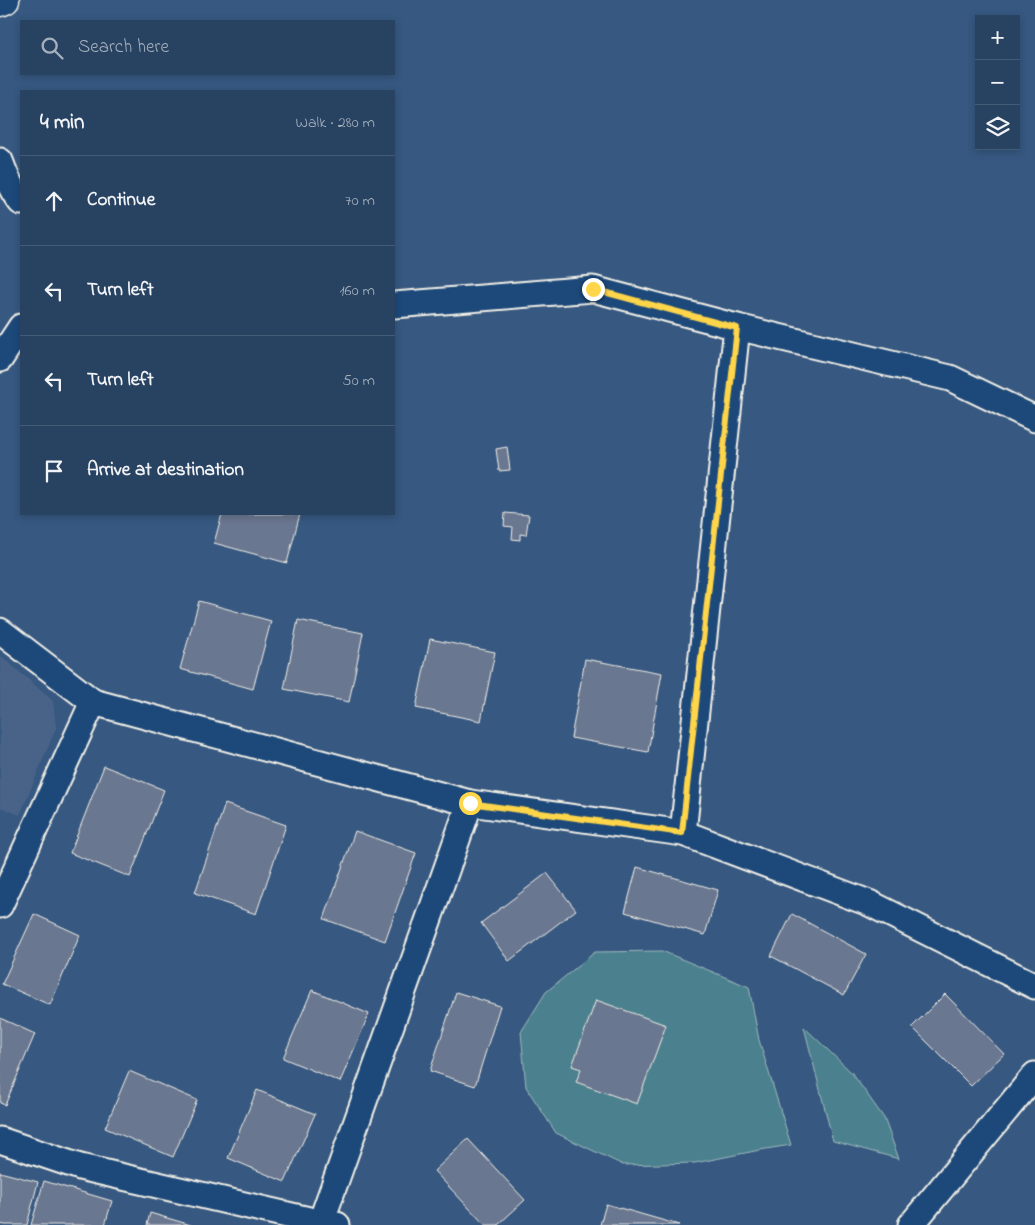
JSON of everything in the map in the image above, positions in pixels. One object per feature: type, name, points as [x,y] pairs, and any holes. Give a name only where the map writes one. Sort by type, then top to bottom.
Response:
[{"type":"main road","points":[[0,2],[5,0]]},
{"type":"street","points":[[0,161],[20,201]]},
{"type":"street","points":[[395,305],[593,289],[737,328],[950,378],[1035,419]]},
{"type":"street","points":[[682,833],[737,328]]},
{"type":"street","points":[[0,359],[20,329]]},
{"type":"street","points":[[0,631],[93,702],[470,803],[682,833],[869,903],[1035,986]]},
{"type":"street","points":[[0,905],[93,702]]},
{"type":"street","points":[[0,1140],[80,1167],[326,1224],[470,803]]},
{"type":"street","points":[[911,1225],[1035,1075]]},
{"type":"shaded area","points":[[0,655],[53,701],[56,728],[20,815],[0,807]]},
{"type":"green space","points":[[662,951],[749,987],[759,1040],[791,1145],[695,1163],[623,1165],[556,1133],[526,1087],[521,1032],[546,992],[595,952]]},
{"type":"green space","points":[[804,1027],[852,1073],[884,1118],[899,1159],[833,1141]]},
{"type":"building","points":[[507,447],[510,470],[499,471],[496,449]]},
{"type":"building","points":[[505,513],[529,515],[526,535],[520,534],[520,540],[512,539],[513,527],[504,526]]},
{"type":"building","points":[[222,515],[300,515],[287,563],[214,543]]},
{"type":"building","points":[[199,601],[271,621],[253,689],[180,669]]},
{"type":"building","points":[[298,620],[363,633],[349,702],[284,689]]},
{"type":"building","points":[[430,639],[495,652],[481,721],[416,708]]},
{"type":"building","points":[[585,659],[662,673],[648,752],[571,738]]},
{"type":"building","points":[[104,766],[164,790],[130,877],[70,853]]},
{"type":"building","points":[[225,804],[286,825],[256,914],[195,893]]},
{"type":"building","points":[[355,831],[416,853],[385,941],[324,919]]},
{"type":"building","points":[[637,867],[718,890],[705,935],[625,912]]},
{"type":"building","points":[[547,873],[576,910],[509,961],[481,923]]},
{"type":"building","points":[[34,914],[80,935],[50,1005],[2,984]]},
{"type":"building","points":[[792,914],[866,954],[844,995],[771,956]]},
{"type":"building","points":[[312,990],[369,1014],[340,1082],[283,1058]]},
{"type":"building","points":[[456,992],[500,1006],[475,1086],[430,1071]]},
{"type":"building","points":[[945,994],[1004,1054],[971,1086],[912,1027]]},
{"type":"building","points":[[596,1000],[666,1025],[637,1104],[576,1082],[581,1069],[572,1066]]},
{"type":"building","points":[[0,1018],[35,1034],[5,1105],[0,1103]]},
{"type":"building","points":[[129,1071],[197,1100],[173,1157],[105,1128]]},
{"type":"building","points":[[257,1090],[315,1114],[285,1182],[228,1158]]},
{"type":"building","points":[[468,1139],[525,1200],[498,1225],[485,1225],[434,1171]]},
{"type":"building","points":[[0,1172],[38,1182],[27,1225],[0,1224]]},
{"type":"building","points":[[44,1181],[112,1201],[105,1225],[31,1225]]},
{"type":"building","points":[[606,1204],[679,1225],[600,1225]]},
{"type":"building","points":[[150,1213],[191,1225],[147,1225]]},
{"type":"route","points":[[470,803],[682,833],[737,328],[593,289]]}]
